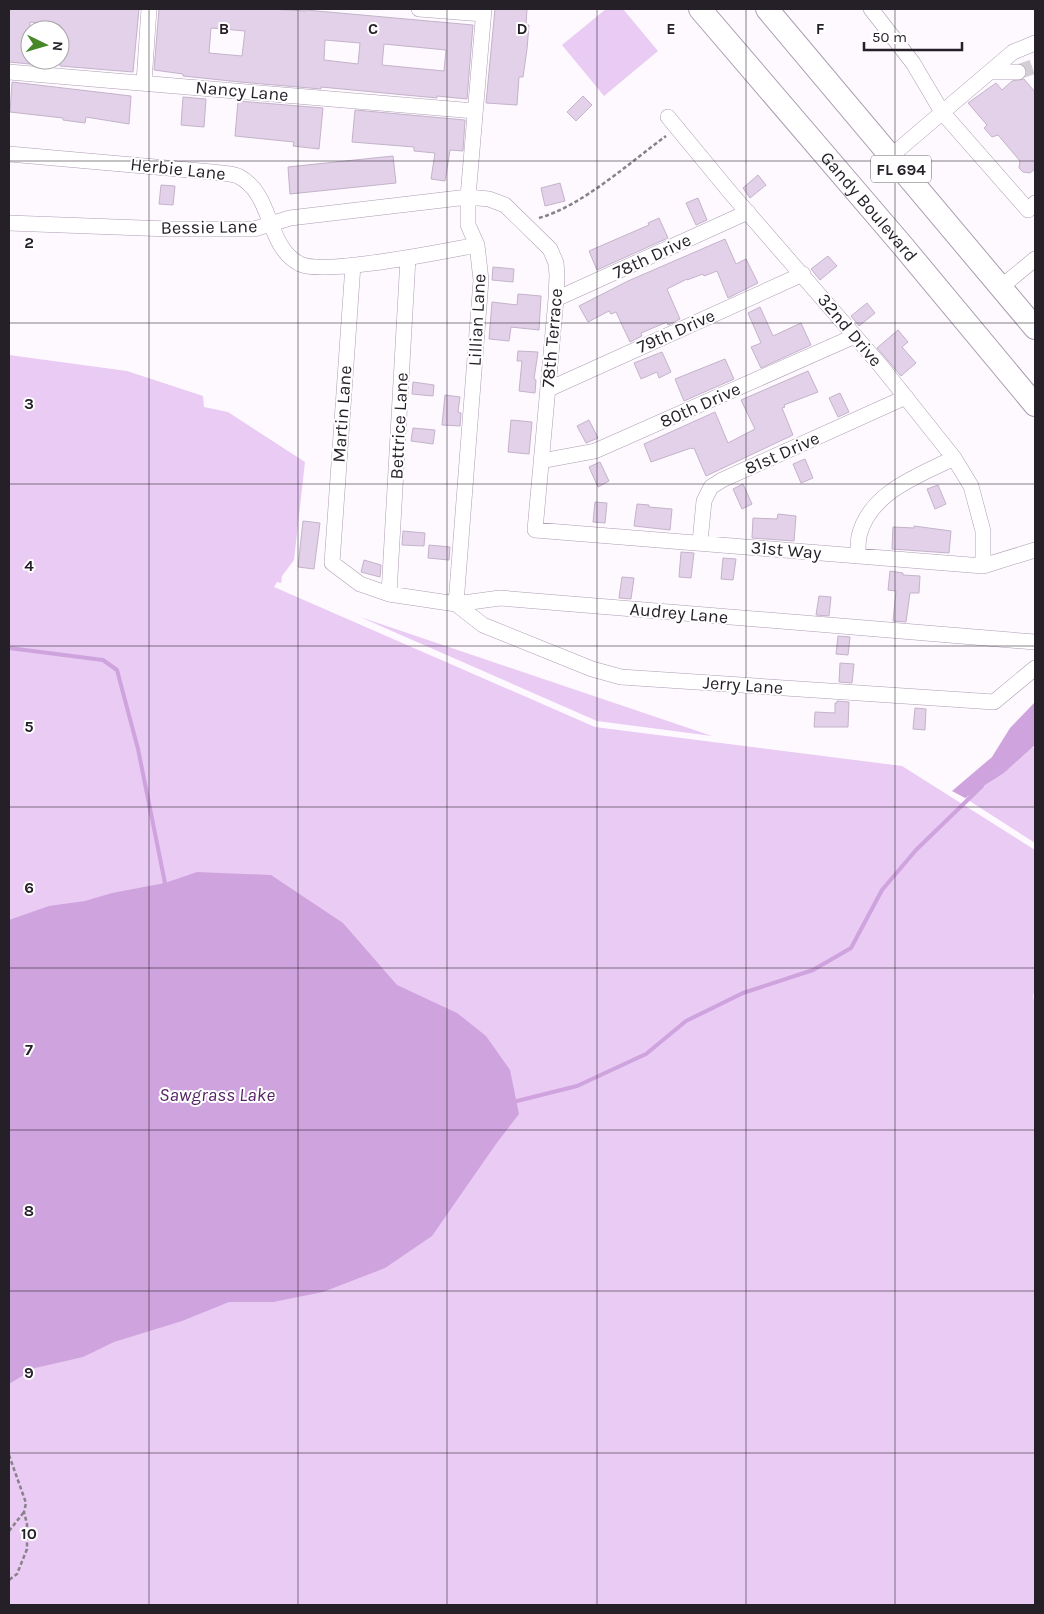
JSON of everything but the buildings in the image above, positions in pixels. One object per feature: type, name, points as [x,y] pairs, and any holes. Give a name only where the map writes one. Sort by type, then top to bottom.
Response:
[{"type":"highway","name":"Gandy Boulevard","points":[[700,9],[1035,405]]},
{"type":"highway","name":"FL 694","points":[[768,12],[1035,328]]},
{"type":"street","points":[[144,82],[149,9]]},
{"type":"street","points":[[419,9],[484,12]]},
{"type":"street","points":[[870,9],[913,63],[942,112],[1028,210],[1035,203]]},
{"type":"street","name":"Lillian Lane","points":[[456,604],[481,280],[477,246],[468,225],[468,197],[484,12]]},
{"type":"street","points":[[890,156],[1013,52],[1035,43]]},
{"type":"street","name":"Nancy Lane","points":[[9,72],[475,111]]},
{"type":"street","points":[[990,72],[1018,72]]},
{"type":"street","name":"32nd Drive","points":[[673,123],[803,274],[906,397],[954,458],[971,486],[983,531],[982,566]]},
{"type":"street","name":"Herbie Lane","points":[[9,154],[237,175],[255,188],[271,224]]},
{"type":"street","points":[[271,224],[290,218],[468,197]]},
{"type":"street","name":"78th Terrace","points":[[468,197],[489,199],[505,205],[550,249],[556,263],[556,299],[549,389],[540,461],[535,530]]},
{"type":"street","name":"78th Drive","points":[[556,299],[748,212]]},
{"type":"street","name":"Bessie Lane","points":[[9,223],[254,230],[271,224],[278,241],[288,256],[302,265],[322,267],[408,258],[477,246]]},
{"type":"street","name":"Bettrice Lane","points":[[389,594],[408,258]]},
{"type":"street","points":[[1001,287],[1035,259]]},
{"type":"street","name":"Martin Lane","points":[[332,563],[352,265]]},
{"type":"street","name":"79th Drive","points":[[549,389],[803,274]]},
{"type":"street","name":"80th Drive","points":[[540,461],[595,452],[855,336]]},
{"type":"street","name":"81st Drive","points":[[700,542],[704,501],[711,487],[722,480],[906,397]]},
{"type":"street","points":[[858,556],[859,536],[868,514],[882,497],[954,458]]},
{"type":"street","name":"31st Way","points":[[535,530],[982,566],[1035,550]]},
{"type":"street","name":"Audrey Lane","points":[[332,563],[360,584],[389,594],[456,604],[500,598],[1035,642]]},
{"type":"street","name":"Jerry Lane","points":[[456,604],[482,625],[592,669],[621,677],[994,702],[1035,668]]},
{"type":"path","points":[[521,221],[547,216],[593,190],[673,123]]},
{"type":"path","points":[[9,1455],[26,1503],[24,1512],[9,1531]]},
{"type":"path","points":[[9,1580],[17,1574],[27,1549],[27,1524],[24,1512]]},
{"type":"shaded area","points":[[606,9],[623,9],[658,51],[604,96],[562,45]]},
{"type":"shaded area","points":[[9,355],[127,371],[203,396],[204,407],[228,412],[305,462],[294,560],[282,576],[281,583],[277,582],[274,587],[595,727],[902,766],[1035,850],[1035,987],[1033,997],[1035,1004],[1035,1605],[9,1605]]},
{"type":"shaded area","points":[[360,617],[712,736],[597,721]]},
{"type":"shaded area","points":[[1033,747],[1035,750],[1035,843],[965,798],[1004,773]]},
{"type":"water","points":[[1035,702],[1035,745],[1004,773],[965,798],[952,791],[992,757],[1010,728]]},
{"type":"water","name":"Sawgrass Lake","points":[[197,872],[271,875],[343,923],[397,985],[457,1013],[486,1036],[510,1070],[519,1114],[432,1236],[385,1268],[323,1292],[273,1302],[229,1302],[182,1321],[114,1342],[83,1357],[35,1368],[9,1384],[9,920],[49,906],[85,901],[112,893],[165,883]]},
{"type":"waterway","points":[[9,648],[103,660],[117,670],[138,749],[165,883]]},
{"type":"waterway","points":[[517,1101],[577,1086],[646,1054],[686,1021],[743,993],[813,970],[851,948],[882,890],[916,850],[982,786]]},
{"type":"tunnel","points":[[1018,72],[1035,66]]}]
